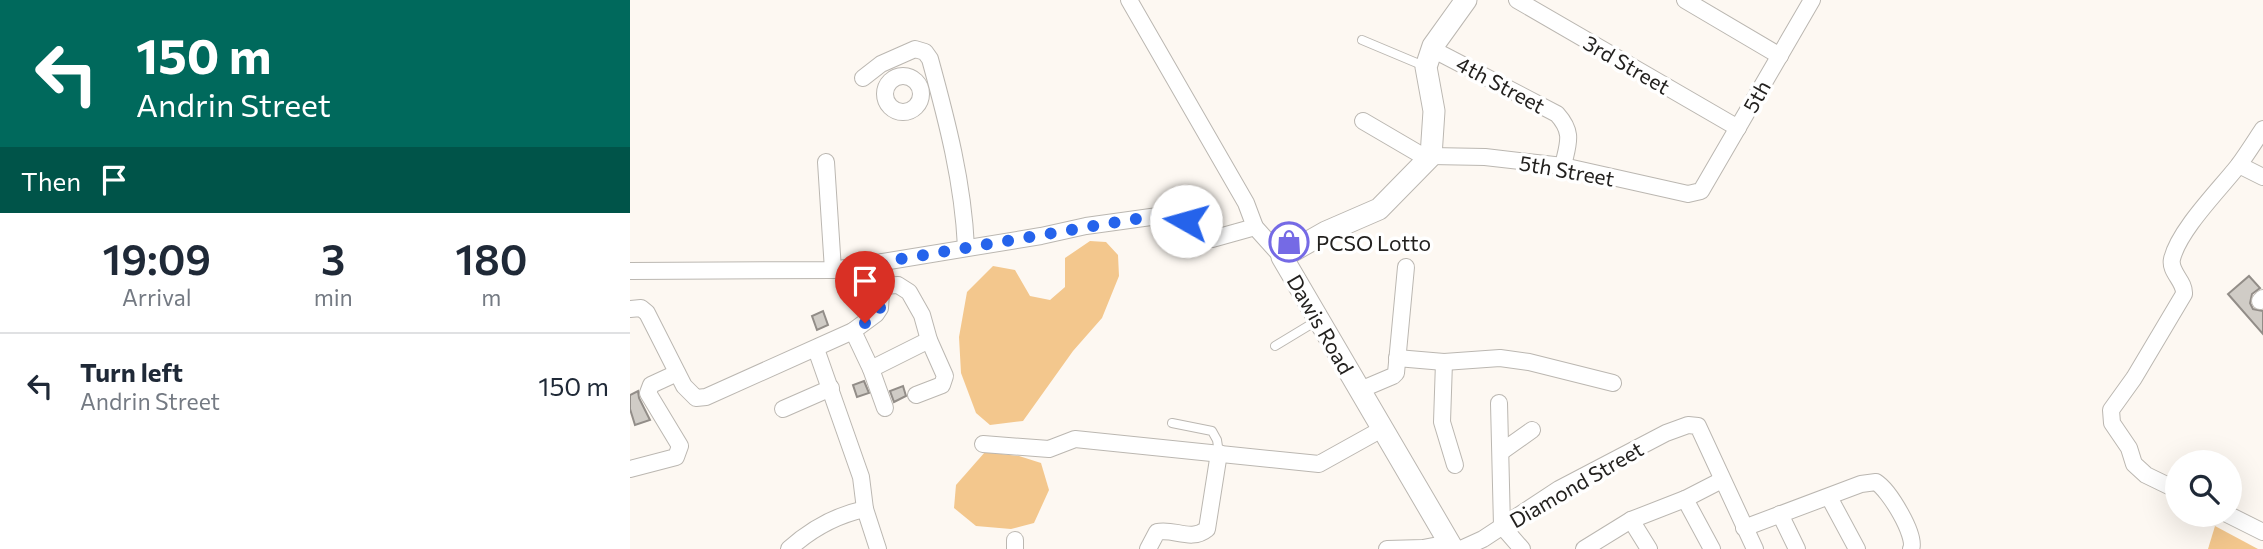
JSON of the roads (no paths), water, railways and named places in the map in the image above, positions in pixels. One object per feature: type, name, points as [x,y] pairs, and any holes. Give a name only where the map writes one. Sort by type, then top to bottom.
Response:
[{"type":"street","points":[[1129,0],[1246,203],[1255,227],[1282,257]]},
{"type":"street","points":[[1363,121],[1430,157],[1434,111],[1429,58],[1466,0]]},
{"type":"street","name":"3rd Street","points":[[1517,0],[1738,128]]},
{"type":"street","points":[[1685,0],[1780,56]]},
{"type":"street","name":"5th","points":[[1701,191],[1812,0]]},
{"type":"street","points":[[863,78],[881,64],[919,49],[930,59],[951,137],[965,219],[966,247]]},
{"type":"street","name":"4th Street","points":[[1429,58],[1557,114],[1567,125],[1569,139],[1563,166]]},
{"type":"street","points":[[920,90],[938,88]]},
{"type":"street","points":[[2165,484],[2146,475],[2134,464],[2129,448],[2112,423],[2111,410],[2134,378],[2184,294],[2185,288],[2172,266],[2183,236],[2263,130]]},
{"type":"street","name":"5th Street","points":[[1430,157],[1485,157],[1563,166],[1688,194],[1701,191]]},
{"type":"street","name":"Dawis Road","points":[[1430,157],[1379,209],[1326,232],[1282,257],[1454,547]]},
{"type":"street","points":[[826,162],[833,270]]},
{"type":"street","points":[[2239,165],[2263,177]]},
{"type":"street","points":[[630,271],[833,270],[1158,216],[1186,221],[1199,234],[1212,239],[1255,227]]},
{"type":"street","points":[[630,309],[641,308],[648,313],[680,379],[696,398],[706,397],[853,331],[876,314],[880,308],[883,262]]},
{"type":"street","points":[[1360,390],[1395,373],[1406,267]]},
{"type":"street","points":[[882,286],[898,285],[909,292],[922,315],[929,340],[945,376],[942,385],[916,395]]},
{"type":"street","points":[[853,331],[885,408]]},
{"type":"street","points":[[871,369],[929,340]]},
{"type":"street","points":[[816,349],[861,477],[865,509],[878,549]]},
{"type":"street","points":[[1397,358],[1444,362],[1500,358],[1529,362],[1613,383]]},
{"type":"street","points":[[1444,362],[1441,422],[1455,465]]},
{"type":"street","points":[[630,469],[678,455],[680,446],[648,393],[651,385],[680,379]]},
{"type":"street","points":[[783,409],[831,388]]},
{"type":"street","points":[[1499,403],[1502,526],[1522,549]]},
{"type":"street","name":"Diamond Street","points":[[1454,547],[1502,526],[1559,489],[1666,433],[1693,425],[1698,426],[1722,480]]},
{"type":"street","points":[[983,444],[1049,449],[1074,439],[1319,464],[1382,429]]},
{"type":"street","points":[[1501,452],[1532,429]]},
{"type":"street","points":[[1148,549],[1157,532],[1163,530],[1184,536],[1202,533],[1207,528],[1219,453]]},
{"type":"street","points":[[1584,549],[1631,520],[1685,499],[1722,480],[1755,549]]},
{"type":"street","points":[[1744,528],[1861,484],[1880,484],[1909,531],[1913,542],[1910,549]]},
{"type":"street","points":[[1829,497],[1857,549]]},
{"type":"street","points":[[1685,499],[1712,549]]},
{"type":"street","points":[[789,549],[803,535],[849,512],[865,509]]},
{"type":"street","points":[[1780,514],[1797,549]]},
{"type":"street","points":[[1631,520],[1649,549]]},
{"type":"street","points":[[2242,522],[2263,532]]},
{"type":"street","points":[[1387,549],[1454,547]]},
{"type":"lane","points":[[1362,40],[1429,58]]},
{"type":"lane","points":[[1275,346],[1319,320]]},
{"type":"lane","points":[[1172,424],[1212,430],[1219,453]]},
{"type":"place","name":"PCSO Lotto","points":[[1289,242]]}]
